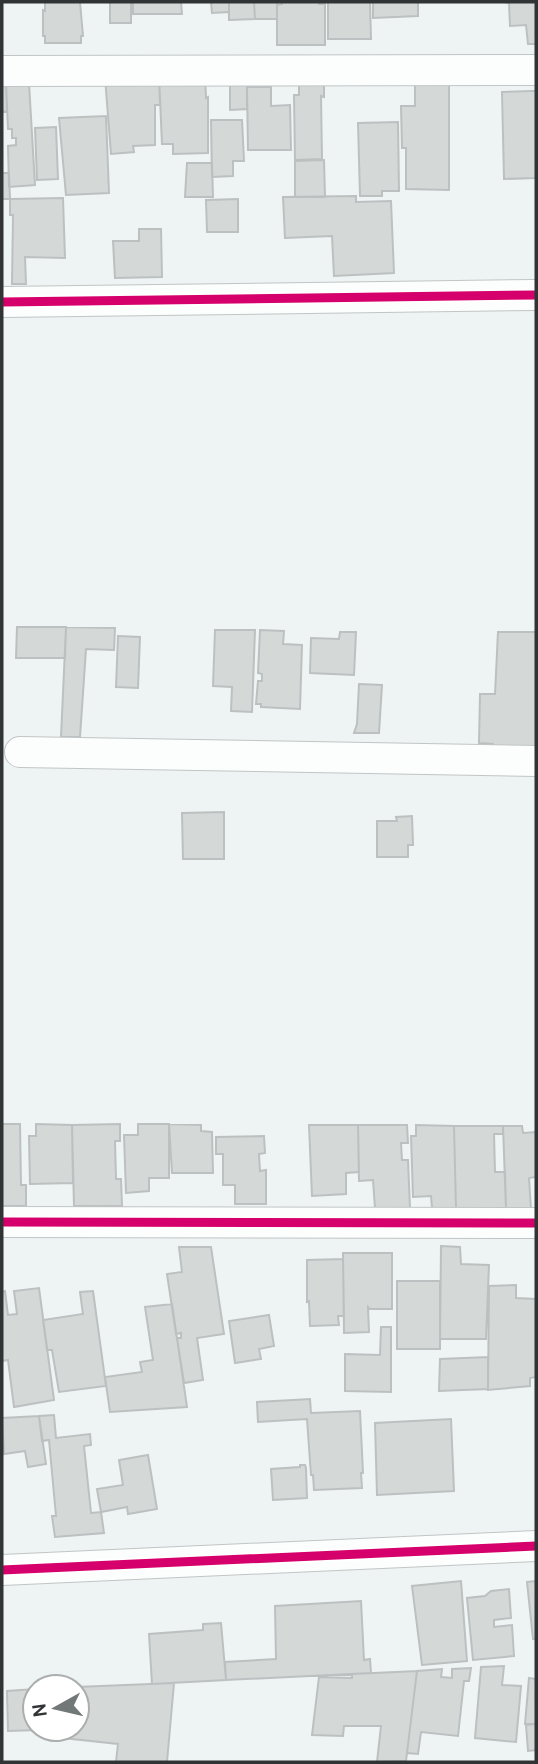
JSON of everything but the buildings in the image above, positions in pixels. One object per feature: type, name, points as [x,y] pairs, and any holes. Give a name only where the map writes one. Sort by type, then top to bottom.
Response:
[{"type":"street","points":[[2,71],[536,70]]},
{"type":"street","points":[[2,303],[536,295]]},
{"type":"street","points":[[20,752],[536,761]]},
{"type":"street","points":[[2,1222],[536,1223]]},
{"type":"street","points":[[2,1570],[536,1546]]},
{"type":"cycle path","points":[[2,302],[536,295]]},
{"type":"cycle path","points":[[2,1222],[536,1223]]},
{"type":"cycle path","points":[[2,1570],[536,1546]]}]
